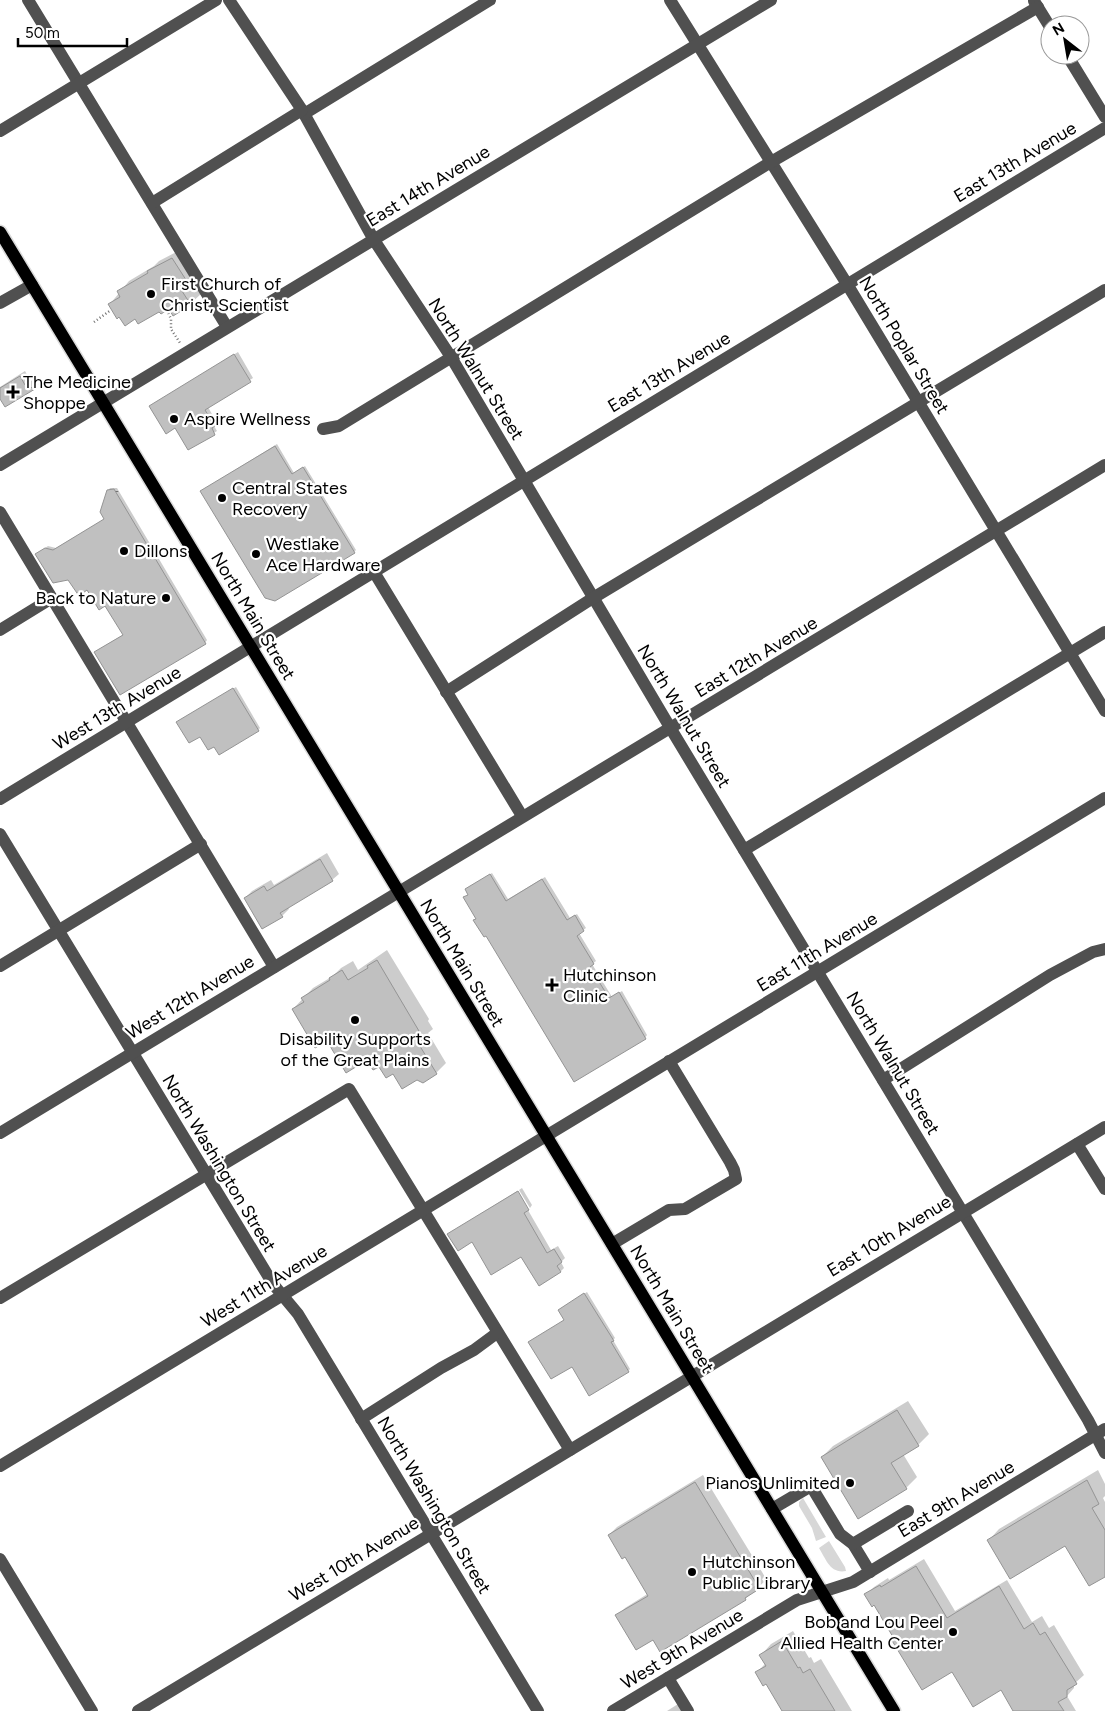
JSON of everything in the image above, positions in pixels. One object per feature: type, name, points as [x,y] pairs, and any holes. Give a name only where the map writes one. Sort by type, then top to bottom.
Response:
[{"type":"main road","name":"North Main Street","points":[[0,232],[894,1711]]},
{"type":"street","points":[[28,0],[227,327]]},
{"type":"street","points":[[0,131],[216,0]]},
{"type":"street","name":"North Walnut Street","points":[[229,0],[303,112],[374,240],[451,358],[671,729],[1082,1412],[1100,1432],[1105,1453]]},
{"type":"street","points":[[152,203],[490,0]]},
{"type":"street","name":"North Poplar Street","points":[[670,0],[847,284],[1105,710]]},
{"type":"street","name":"East 14th Avenue","points":[[0,465],[771,0]]},
{"type":"street","points":[[323,429],[339,426],[771,162],[1036,3],[1043,15]]},
{"type":"street","points":[[1073,65],[1105,117]]},
{"type":"street","name":"East 13th Avenue","points":[[251,646],[1105,128]]},
{"type":"street","points":[[0,303],[32,285]]},
{"type":"street","points":[[446,692],[593,598],[1105,290]]},
{"type":"street","name":"East 12th Avenue","points":[[399,892],[522,816],[671,729],[1105,466]]},
{"type":"street","points":[[0,512],[274,967]]},
{"type":"street","points":[[374,572],[522,816]]},
{"type":"street","points":[[0,630],[52,598]]},
{"type":"street","points":[[744,850],[1105,632]]},
{"type":"street","name":"West 13th Avenue","points":[[0,799],[251,646]]},
{"type":"street","name":"East 11th Avenue","points":[[546,1136],[1105,798]]},
{"type":"street","name":"North Washington Street","points":[[0,834],[273,1284],[298,1314],[538,1711]]},
{"type":"street","points":[[0,966],[201,844]]},
{"type":"street","name":"West 12th Avenue","points":[[0,1133],[399,892]]},
{"type":"street","points":[[882,1080],[1050,975],[1093,952],[1105,949]]},
{"type":"street","points":[[612,1244],[668,1210],[685,1208],[736,1178],[730,1162],[670,1061]]},
{"type":"street","points":[[0,1298],[349,1089],[422,1212],[570,1450]]},
{"type":"street","name":"East 10th Avenue","points":[[692,1376],[1105,1127]]},
{"type":"street","name":"West 11th Avenue","points":[[0,1466],[546,1136]]},
{"type":"street","points":[[1077,1144],[1105,1189]]},
{"type":"street","points":[[362,1419],[441,1368],[474,1350],[497,1333]]},
{"type":"street","name":"West 10th Avenue","points":[[138,1711],[692,1376]]},
{"type":"street","name":"East 9th Avenue","points":[[823,1592],[853,1582],[1100,1432]]},
{"type":"street","points":[[772,1509],[812,1486],[840,1534],[853,1544],[870,1572]]},
{"type":"street","points":[[853,1544],[908,1511]]},
{"type":"street","points":[[0,1559],[92,1711]]},
{"type":"street","name":"West 9th Avenue","points":[[613,1711],[797,1600],[823,1592]]},
{"type":"street","points":[[668,1678],[688,1711]]},
{"type":"path","points":[[94,322],[111,310]]},
{"type":"path","points":[[167,310],[172,319],[171,329],[186,352]]},
{"type":"shaded area","points":[[803,1498],[826,1537],[816,1541],[812,1528],[799,1506],[799,1502]]},
{"type":"shaded area","points":[[829,1541],[846,1571],[832,1568],[826,1561],[819,1548]]},
{"type":"building","name":"First Church of Christ, Scientist","points":[[172,258],[188,283],[180,288],[191,305],[173,316],[169,309],[161,314],[159,312],[138,324],[135,319],[125,326],[119,317],[117,319],[108,304],[120,297],[117,291],[148,273],[147,271]]},
{"type":"building","points":[[234,354],[251,382],[205,410],[215,426],[212,428],[215,435],[188,450],[175,428],[166,434],[149,406]]},
{"type":"building","points":[[20,376],[25,385],[35,389],[5,407],[0,399],[0,388]]},
{"type":"building","points":[[275,446],[292,474],[303,467],[355,553],[275,601],[265,598],[200,491]]},
{"type":"building","points":[[114,489],[206,644],[120,695],[94,652],[123,635],[105,606],[99,610],[87,590],[79,596],[68,580],[53,583],[35,554],[45,548],[53,550],[104,519],[100,512],[107,490]]},
{"type":"building","points":[[233,688],[259,731],[219,755],[214,747],[208,750],[200,737],[189,743],[176,722]]},
{"type":"building","points":[[320,859],[333,881],[280,913],[283,917],[262,929],[244,898],[264,886],[267,891]]},
{"type":"building","points":[[490,874],[506,901],[542,879],[567,920],[575,915],[584,931],[577,936],[594,964],[590,967],[609,998],[619,992],[646,1039],[574,1082],[486,936],[484,937],[473,920],[476,919],[463,897],[468,895],[465,889]]},
{"type":"building","name":"Disability Supports of the Great Plains","points":[[377,960],[419,1031],[423,1040],[418,1043],[437,1074],[423,1083],[417,1080],[402,1089],[393,1074],[386,1078],[379,1067],[373,1070],[367,1060],[346,1073],[327,1041],[315,1048],[292,1009],[304,1002],[301,998],[342,970],[348,980]]},
{"type":"building","points":[[518,1191],[529,1210],[524,1213],[547,1253],[554,1249],[562,1262],[557,1266],[561,1272],[539,1286],[521,1257],[491,1275],[472,1242],[458,1251],[447,1234]]},
{"type":"building","points":[[584,1293],[614,1341],[611,1342],[629,1372],[589,1396],[572,1367],[551,1379],[528,1342],[564,1320],[558,1310]]},
{"type":"building","points":[[897,1410],[919,1446],[891,1463],[907,1489],[858,1519],[821,1457]]},
{"type":"building","points":[[1087,1480],[1099,1504],[1092,1508],[1105,1530],[1105,1577],[1089,1586],[1065,1546],[1010,1579],[987,1540]]},
{"type":"building","name":"Hutchinson Public Library","points":[[695,1482],[758,1586],[754,1587],[756,1591],[745,1598],[746,1600],[660,1652],[653,1640],[636,1650],[615,1615],[648,1596],[625,1557],[622,1559],[608,1535]]},
{"type":"building","points":[[916,1566],[947,1618],[999,1586],[1024,1629],[1033,1623],[1040,1635],[1045,1632],[1077,1684],[1067,1690],[1067,1697],[1058,1702],[1064,1711],[1013,1711],[1001,1690],[973,1707],[952,1672],[922,1690],[891,1639],[893,1637],[874,1605],[872,1607],[864,1594],[880,1585],[881,1587]]},
{"type":"building","points":[[782,1641],[803,1673],[810,1669],[835,1711],[782,1711],[766,1684],[763,1686],[755,1672],[766,1666],[759,1655]]},
{"type":"place","name":"First Church of Christ, Scientist","points":[[151,294]]},
{"type":"place","name":"The Medicine Shoppe","points":[[13,392]]},
{"type":"place","name":"Aspire Wellness","points":[[174,419]]},
{"type":"place","name":"Central States Recovery","points":[[222,498]]},
{"type":"place","name":"Dillons","points":[[124,551]]},
{"type":"place","name":"Westlake Ace Hardware","points":[[256,554]]},
{"type":"place","name":"Back to Nature","points":[[166,598]]},
{"type":"place","name":"Hutchinson Clinic","points":[[552,985]]},
{"type":"place","name":"Disability Supports of the Great Plains","points":[[355,1020]]},
{"type":"place","name":"Pianos Unlimited","points":[[850,1483]]},
{"type":"place","name":"Hutchinson Public Library","points":[[692,1572]]},
{"type":"place","name":"Bob and Lou Peel Allied Health Center","points":[[953,1632]]}]
